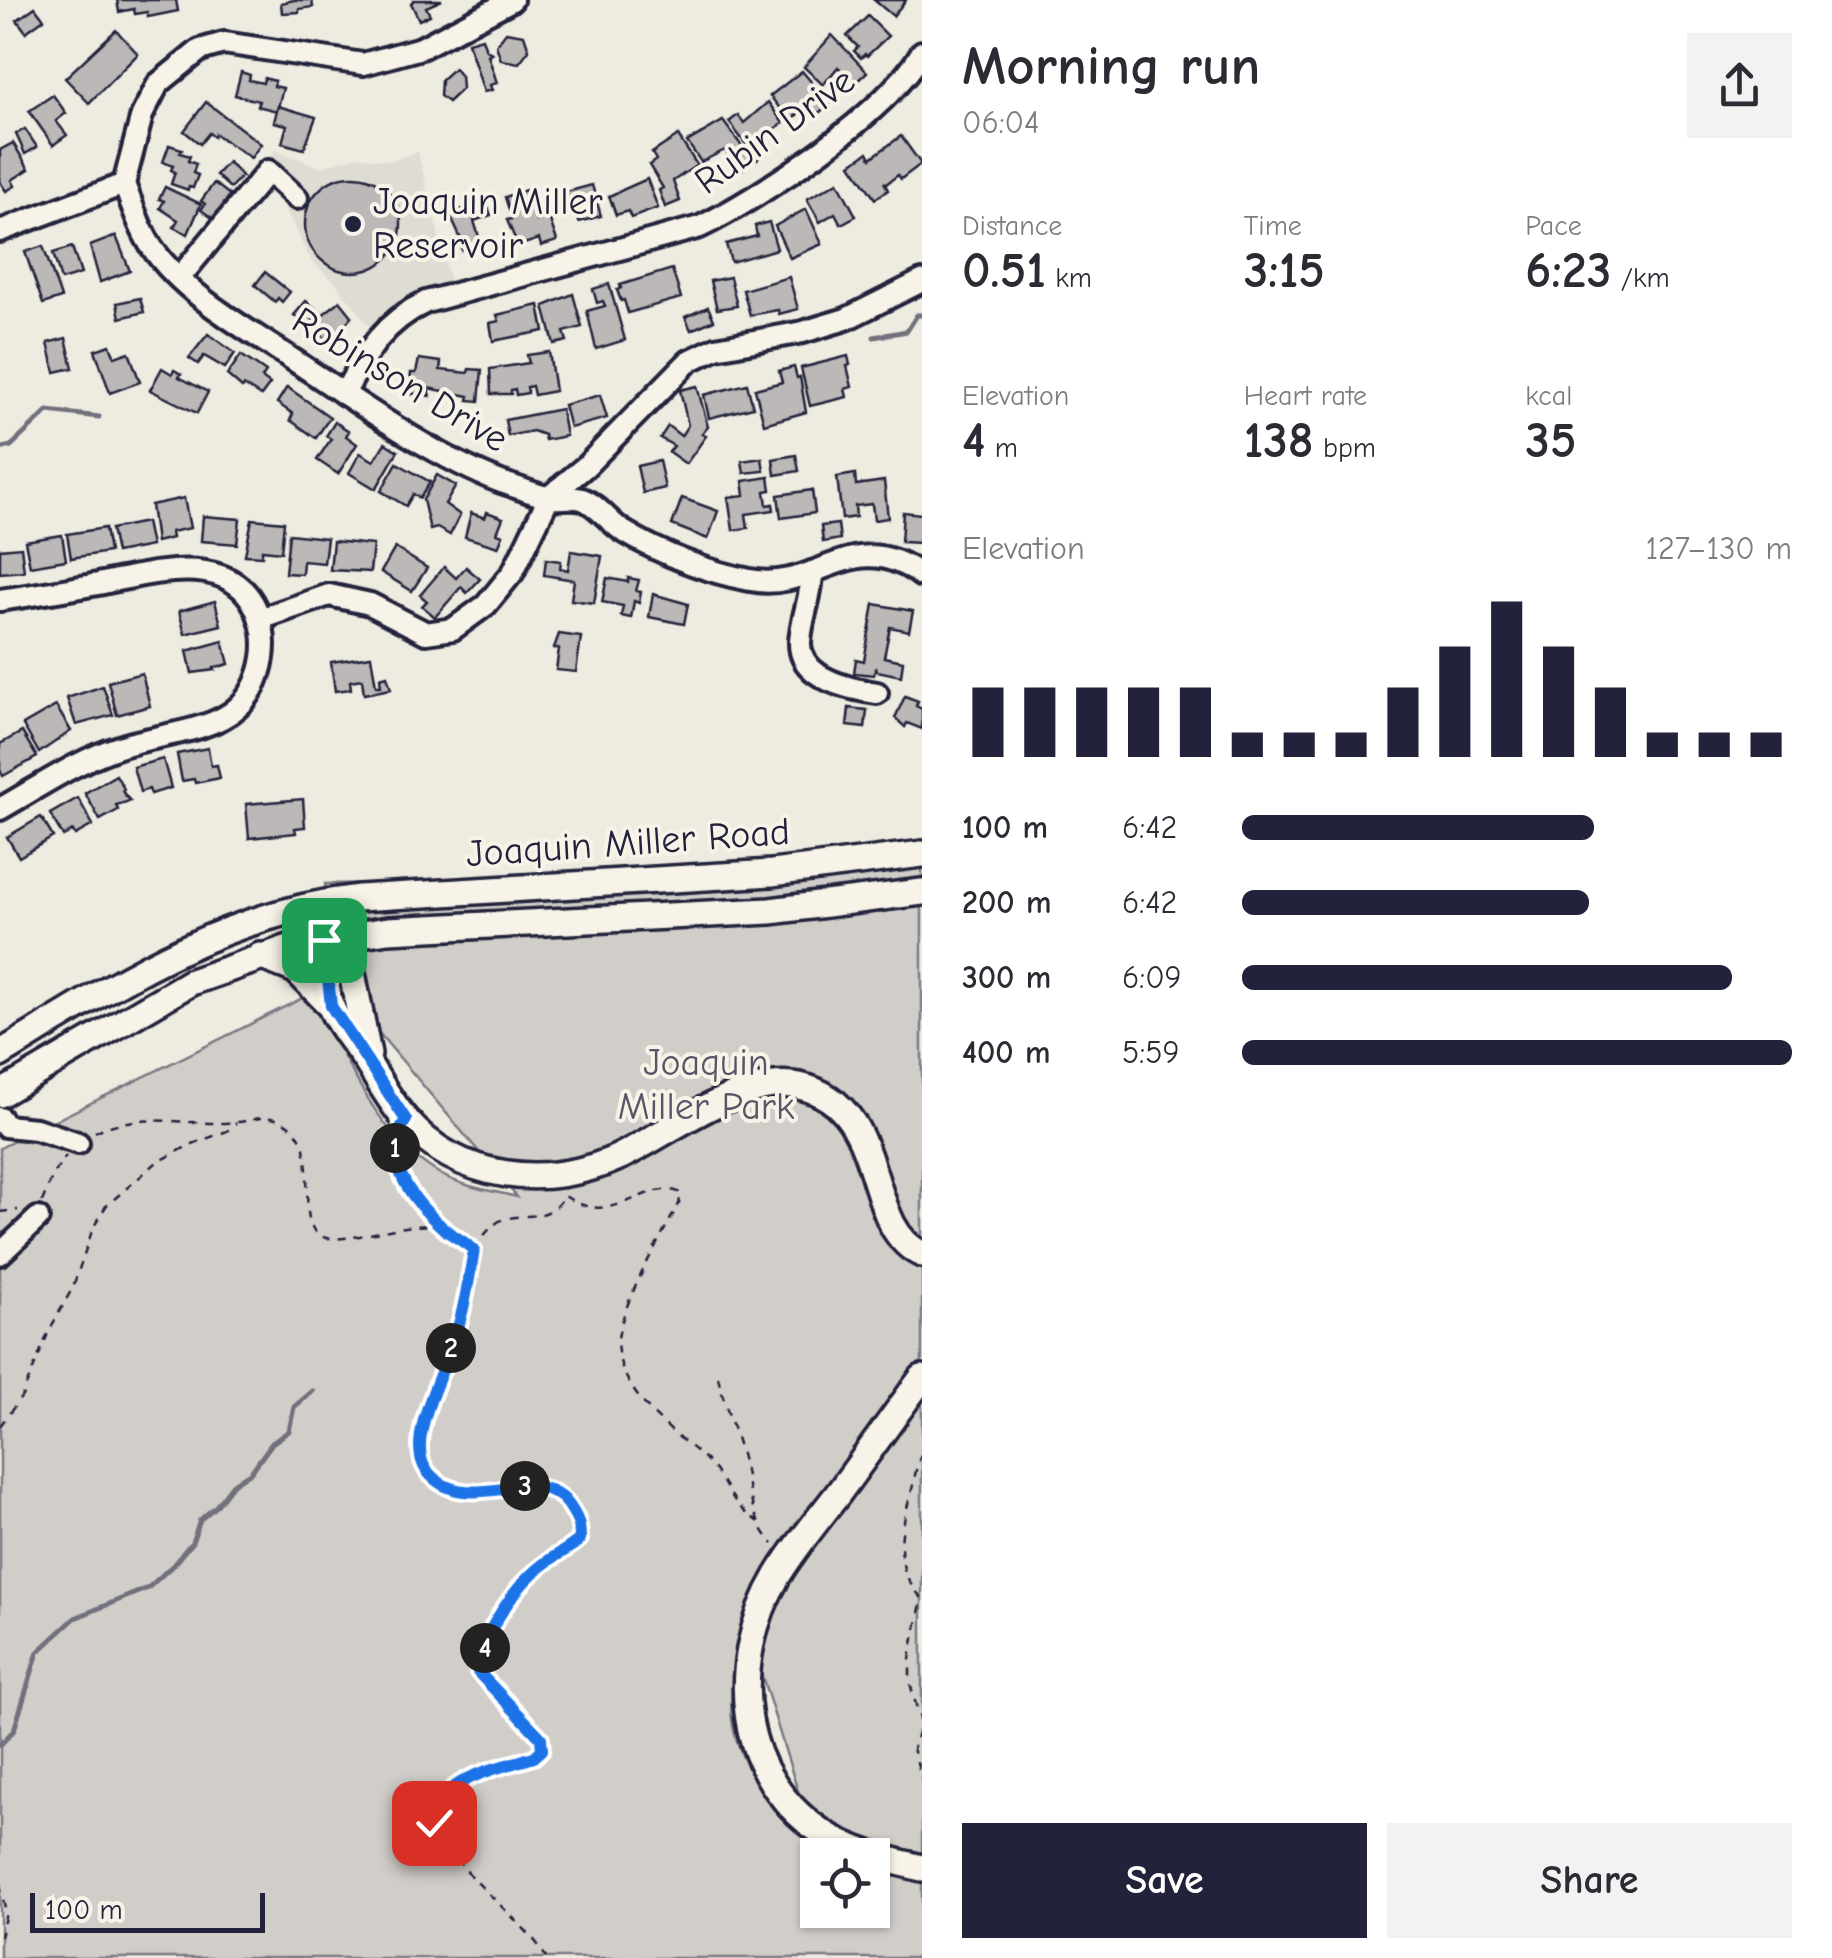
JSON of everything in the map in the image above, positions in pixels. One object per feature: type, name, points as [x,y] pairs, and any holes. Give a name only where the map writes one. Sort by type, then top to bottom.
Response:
[{"type":"main road","name":"Joaquin Miller Road","points":[[0,1054],[187,945],[252,921],[328,902],[772,873],[922,854]]},
{"type":"main road","name":"Joaquin Miller Road","points":[[0,1094],[192,982],[260,956],[334,938],[388,930],[770,912],[922,892]]},
{"type":"main road","points":[[328,902],[334,938],[331,1006]]},
{"type":"main road","points":[[358,999],[366,957],[388,930]]},
{"type":"main road","points":[[334,938],[358,999],[371,1069]]},
{"type":"main road","points":[[260,956],[296,970],[331,1006],[406,1120],[438,1149],[482,1169],[564,1185],[751,1088],[799,1086],[827,1098],[851,1120],[867,1149],[894,1228],[904,1242],[922,1254]]},
{"type":"main road","points":[[922,1378],[790,1556],[769,1593],[750,1640],[745,1673],[757,1752],[783,1797],[814,1826],[860,1851],[922,1868]]},
{"type":"street","points":[[0,231],[124,184],[142,115],[158,84],[200,50],[224,43],[363,64],[420,48],[512,0]]},
{"type":"street","name":"Rubin Drive","points":[[344,394],[378,338],[400,315],[426,302],[700,227],[740,208],[871,109],[912,70],[922,52]]},
{"type":"street","points":[[180,277],[268,171],[297,198]]},
{"type":"street","name":"Robinson Drive","points":[[124,184],[151,246],[216,309],[344,394],[462,463],[548,498],[584,499],[622,531],[715,572],[757,582],[812,572],[838,560],[881,556],[909,566],[922,576]]},
{"type":"street","points":[[260,619],[329,595],[370,604],[426,633],[453,628],[486,605],[513,572],[548,498],[586,466],[690,361],[716,348],[803,332],[846,319],[922,281]]},
{"type":"street","points":[[0,600],[174,569],[207,570],[234,582],[253,604],[265,644],[252,688],[238,708],[214,721],[85,760],[0,810]]},
{"type":"street","points":[[812,572],[799,646],[804,660],[840,688],[878,694]]},
{"type":"street","points":[[0,1118],[5,1126],[36,1129],[78,1143]]},
{"type":"street","points":[[0,1254],[38,1218]]},
{"type":"path","points":[[38,1218],[54,1174],[78,1143],[109,1125],[274,1118],[299,1135],[310,1170],[307,1208],[311,1228],[321,1236],[335,1239],[415,1227],[442,1227]]},
{"type":"path","points":[[406,1120],[396,1134],[394,1155],[400,1174],[442,1227],[474,1250]]},
{"type":"path","points":[[0,1426],[22,1396],[106,1206],[156,1163],[227,1131],[238,1122]]},
{"type":"path","points":[[546,1958],[522,1925],[440,1839],[434,1823],[435,1808],[446,1791],[534,1757],[542,1750],[541,1738],[478,1672],[478,1658],[522,1583],[580,1539],[580,1522],[562,1498],[546,1488],[528,1486],[479,1494],[456,1489],[436,1480],[424,1468],[419,1450],[423,1423],[455,1337],[474,1250],[495,1224],[506,1218],[544,1214],[564,1185],[580,1206],[597,1210],[659,1192],[681,1193],[630,1302],[618,1351],[640,1398],[714,1468],[736,1507],[758,1521]]},
{"type":"path","points":[[718,1376],[758,1521],[774,1546],[790,1556]]},
{"type":"path","points":[[922,1454],[899,1551],[906,1575],[922,1598],[910,1683],[920,1723],[913,1748],[922,1780]]},
{"type":"path","points":[[0,1884],[6,1913],[0,1938]]},
{"type":"shaded area","points":[[275,150],[321,167],[357,156],[390,161],[418,152],[450,281],[398,302],[370,327],[335,282],[311,261],[282,202],[263,185],[185,261]]},
{"type":"green space","name":"Joaquin Miller Park","points":[[922,847],[922,1868],[890,1858],[890,1838],[827,1838],[811,1833],[746,1625],[731,1701],[733,1726],[747,1765],[769,1800],[807,1838],[800,1838],[800,1928],[890,1928],[890,1872],[922,1880],[922,1958],[0,1958],[0,1148],[311,994],[365,1095],[399,1141],[442,1175],[517,1197],[341,988],[325,884],[583,879]]},
{"type":"building","points":[[117,0],[176,0],[178,11],[148,17],[147,12],[135,14],[134,9],[119,12]]},
{"type":"building","points":[[312,0],[313,7],[282,13],[281,3]]},
{"type":"building","points":[[442,0],[426,7],[430,15],[419,20],[411,3]]},
{"type":"building","points":[[874,0],[906,0],[893,16]]},
{"type":"building","points":[[35,7],[44,19],[26,32],[17,20]]},
{"type":"building","points":[[868,16],[888,36],[861,58],[854,51],[858,47],[847,36]]},
{"type":"building","points":[[116,30],[138,54],[89,103],[65,78]]},
{"type":"building","points":[[506,32],[524,35],[529,50],[519,63],[501,60],[496,45]]},
{"type":"building","points":[[832,35],[867,72],[854,84],[838,67],[823,85],[804,67]]},
{"type":"building","points":[[482,38],[486,50],[492,53],[488,55],[497,83],[484,92],[468,42]]},
{"type":"building","points":[[454,68],[461,76],[462,89],[448,102],[440,96],[441,80]]},
{"type":"building","points":[[802,71],[830,104],[816,115],[808,105],[790,121],[770,96]]},
{"type":"building","points":[[241,72],[250,75],[249,80],[263,83],[264,78],[283,88],[277,111],[235,95]]},
{"type":"building","points":[[53,95],[66,113],[56,121],[67,135],[53,145],[29,111]]},
{"type":"building","points":[[206,102],[261,144],[251,158],[215,134],[214,137],[209,133],[200,144],[184,131]]},
{"type":"building","points":[[768,102],[783,123],[762,138],[770,149],[757,159],[729,122],[738,115],[744,123]]},
{"type":"building","points":[[278,106],[316,117],[304,149],[282,143],[287,125],[274,122]]},
{"type":"building","points":[[723,121],[753,161],[740,171],[725,150],[701,162],[687,142]]},
{"type":"building","points":[[25,129],[37,147],[25,154],[16,134]]},
{"type":"building","points":[[678,136],[697,165],[673,181],[680,201],[665,207],[659,190],[663,188],[649,165],[656,160],[652,153]]},
{"type":"building","points":[[901,136],[921,164],[901,179],[898,175],[884,182],[888,190],[875,199],[851,164],[868,152],[871,158]]},
{"type":"building","points":[[13,143],[29,169],[12,180],[15,186],[6,191],[0,182],[0,150]]},
{"type":"building","points":[[169,145],[182,149],[180,153],[190,156],[188,161],[196,164],[193,173],[198,175],[193,188],[171,184],[173,166],[163,162]]},
{"type":"building","points":[[228,162],[242,176],[230,188],[216,175]]},
{"type":"building","name":"Joaquin Miller Reservoir","points":[[353,176],[371,180],[387,190],[397,206],[401,224],[397,242],[387,258],[371,268],[353,272],[335,268],[319,258],[309,242],[305,224],[309,206],[319,190],[335,180]]},
{"type":"building","points":[[647,179],[658,208],[631,218],[628,211],[616,215],[609,196]]},
{"type":"building","points":[[838,182],[856,216],[841,224],[835,213],[820,222],[807,199]]},
{"type":"building","points":[[214,183],[230,195],[219,211],[224,214],[218,222],[201,210],[205,204],[201,201]]},
{"type":"building","points":[[592,185],[601,216],[579,222],[566,192]]},
{"type":"building","points":[[165,187],[201,204],[188,234],[174,227],[178,220],[160,208],[164,201],[159,199]]},
{"type":"building","points":[[529,189],[536,221],[549,217],[557,241],[541,246],[539,239],[518,246],[507,220],[512,219],[505,197]]},
{"type":"building","points":[[486,202],[491,215],[474,221],[481,243],[462,250],[449,213]]},
{"type":"building","points":[[806,209],[822,244],[790,258],[775,226]]},
{"type":"building","points":[[769,222],[777,249],[731,262],[726,244],[757,236],[755,226]]},
{"type":"building","points":[[116,236],[130,271],[100,282],[90,246]]},
{"type":"building","points":[[43,246],[61,298],[43,304],[25,252]]},
{"type":"building","points":[[72,247],[81,274],[61,280],[53,253]]},
{"type":"building","points":[[672,269],[681,298],[628,313],[617,290],[620,285]]},
{"type":"building","points":[[265,272],[290,292],[282,302],[278,298],[275,302],[255,285]]},
{"type":"building","points":[[730,277],[737,306],[717,309],[710,281]]},
{"type":"building","points":[[789,277],[798,309],[750,315],[743,290]]},
{"type":"building","points":[[609,284],[625,340],[596,349],[587,311],[605,306],[603,301],[597,303],[593,289]]},
{"type":"building","points":[[573,294],[582,327],[564,332],[567,341],[554,344],[544,306]]},
{"type":"building","points":[[140,298],[144,312],[120,318],[117,303]]},
{"type":"building","points":[[306,301],[320,312],[308,327],[294,315]]},
{"type":"building","points":[[340,301],[352,316],[333,339],[330,335],[325,339],[312,323]]},
{"type":"building","points":[[539,305],[544,331],[493,341],[490,323],[499,321],[497,315]]},
{"type":"building","points":[[708,307],[714,320],[691,330],[685,317]]},
{"type":"building","points":[[208,334],[235,353],[225,368],[204,356],[198,364],[189,358]]},
{"type":"building","points":[[66,338],[73,368],[55,372],[48,343]]},
{"type":"building","points":[[110,345],[115,357],[129,352],[140,382],[110,393],[95,350]]},
{"type":"building","points":[[549,352],[555,391],[534,395],[532,386],[527,387],[528,393],[516,395],[515,389],[511,394],[491,394],[490,369],[529,363],[527,355]]},
{"type":"building","points":[[241,355],[266,372],[262,378],[270,384],[261,396],[242,388],[227,375]]},
{"type":"building","points":[[848,356],[852,387],[845,389],[847,397],[810,406],[801,368]]},
{"type":"building","points":[[419,359],[441,362],[440,370],[482,370],[479,401],[428,388],[430,396],[409,393],[411,373],[416,373]]},
{"type":"building","points":[[794,367],[797,378],[800,377],[806,412],[764,424],[755,389],[782,382],[779,371]]},
{"type":"building","points":[[162,368],[172,374],[174,370],[181,374],[179,377],[208,392],[197,413],[150,390]]},
{"type":"building","points":[[747,384],[753,407],[709,418],[704,395]]},
{"type":"building","points":[[697,386],[708,427],[686,464],[669,452],[674,446],[660,438],[668,426],[681,436],[688,425],[680,390]]},
{"type":"building","points":[[287,387],[330,417],[316,438],[290,420],[293,414],[277,403]]},
{"type":"building","points":[[600,395],[607,418],[570,428],[564,405]]},
{"type":"building","points":[[561,409],[566,436],[545,440],[544,435],[533,431],[508,436],[505,420]]},
{"type":"building","points":[[335,422],[349,431],[346,436],[357,444],[338,474],[317,460],[331,439],[326,436]]},
{"type":"building","points":[[385,443],[398,451],[376,489],[349,473],[360,453],[374,461]]},
{"type":"building","points":[[796,455],[799,471],[775,475],[773,459]]},
{"type":"building","points":[[762,458],[764,471],[744,473],[742,461]]},
{"type":"building","points":[[659,461],[665,488],[643,493],[637,466]]},
{"type":"building","points":[[397,463],[430,482],[420,498],[413,494],[406,506],[381,491]]},
{"type":"building","points":[[855,474],[856,485],[884,481],[888,518],[874,520],[872,504],[855,506],[856,517],[842,519],[837,477]]},
{"type":"building","points":[[437,475],[456,486],[445,504],[460,515],[450,535],[437,528],[430,530],[423,500]]},
{"type":"building","points":[[769,477],[767,505],[773,504],[774,510],[746,514],[748,528],[733,530],[728,497],[745,495],[743,481]]},
{"type":"building","points":[[812,490],[815,513],[781,518],[778,495]]},
{"type":"building","points":[[184,498],[190,528],[171,532],[172,538],[156,542],[151,505]]},
{"type":"building","points":[[682,498],[718,511],[708,539],[672,525]]},
{"type":"building","points":[[487,512],[503,518],[497,533],[503,535],[498,547],[465,537],[471,513],[485,518]]},
{"type":"building","points":[[903,512],[922,514],[921,543],[901,542]]},
{"type":"building","points":[[203,516],[240,519],[237,544],[201,541]]},
{"type":"building","points":[[252,519],[284,522],[281,552],[262,550],[262,556],[245,555]]},
{"type":"building","points":[[146,522],[151,546],[116,553],[111,529]]},
{"type":"building","points":[[838,524],[840,539],[823,542],[821,526]]},
{"type":"building","points":[[105,528],[109,552],[71,558],[67,534]]},
{"type":"building","points":[[289,534],[327,538],[324,563],[303,561],[302,574],[285,573]]},
{"type":"building","points":[[62,535],[66,560],[30,566],[25,541]]},
{"type":"building","points":[[333,541],[373,545],[370,572],[330,570]]},
{"type":"building","points":[[21,547],[24,571],[0,573],[0,549]]},
{"type":"building","points":[[395,548],[427,568],[412,591],[381,572]]},
{"type":"building","points":[[571,551],[602,556],[594,603],[571,600],[574,580],[544,575],[546,559],[561,561],[560,568],[568,570]]},
{"type":"building","points":[[444,567],[456,578],[466,567],[480,579],[467,593],[461,587],[435,617],[422,606],[427,601],[420,595]]},
{"type":"building","points":[[607,578],[639,580],[639,603],[634,601],[631,618],[621,616],[623,606],[602,602]]},
{"type":"building","points":[[653,594],[688,604],[684,624],[649,617]]},
{"type":"building","points":[[215,601],[221,625],[185,634],[179,611]]},
{"type":"building","points":[[874,604],[913,611],[909,631],[890,627],[884,657],[903,661],[901,676],[877,671],[876,667],[874,675],[854,673],[856,659],[864,661]]},
{"type":"building","points":[[559,634],[581,637],[576,672],[556,670],[559,649],[554,648]]},
{"type":"building","points":[[223,641],[229,664],[192,673],[187,651]]},
{"type":"building","points":[[371,656],[376,686],[381,686],[380,678],[387,676],[391,689],[364,694],[362,679],[350,681],[351,689],[335,691],[331,662]]},
{"type":"building","points":[[142,673],[150,706],[117,715],[108,682]]},
{"type":"building","points":[[103,686],[113,715],[76,725],[67,698]]},
{"type":"building","points":[[905,696],[918,701],[922,729],[907,723],[905,727],[895,718]]},
{"type":"building","points":[[56,706],[71,731],[39,753],[23,725]]},
{"type":"building","points":[[849,708],[867,710],[865,728],[847,726]]},
{"type":"building","points":[[22,732],[37,757],[3,776],[0,744]]},
{"type":"building","points":[[208,748],[211,766],[217,765],[220,778],[195,783],[194,779],[182,781],[177,754]]},
{"type":"building","points":[[163,759],[171,788],[151,794],[149,789],[140,792],[133,767]]},
{"type":"building","points":[[116,775],[130,801],[116,805],[118,810],[100,820],[85,793]]},
{"type":"building","points":[[78,798],[93,825],[75,835],[73,831],[63,836],[50,814]]},
{"type":"building","points":[[303,799],[305,827],[295,828],[296,833],[249,838],[246,804]]},
{"type":"building","points":[[41,817],[53,837],[19,857],[7,837]]},
{"type":"waterway","points":[[874,337],[907,331],[917,315],[922,315]]},
{"type":"waterway","points":[[0,449],[11,446],[48,411],[99,417]]},
{"type":"waterway","points":[[0,1745],[14,1730],[38,1652],[75,1618],[148,1588],[173,1565],[192,1542],[200,1520],[233,1484],[251,1472],[272,1443],[289,1431],[294,1407],[313,1391]]},
{"type":"place","name":"Joaquin Miller Reservoir","points":[[353,224]]},
{"type":"route","points":[[324,940],[331,1006],[406,1120],[396,1134],[394,1155],[400,1174],[442,1227],[474,1250],[455,1337],[423,1423],[419,1450],[424,1468],[436,1480],[479,1494],[528,1486],[546,1488],[562,1498],[580,1522],[580,1539],[522,1583],[478,1658],[478,1672],[541,1738],[542,1750],[534,1757],[446,1791],[435,1808],[434,1823]]}]
